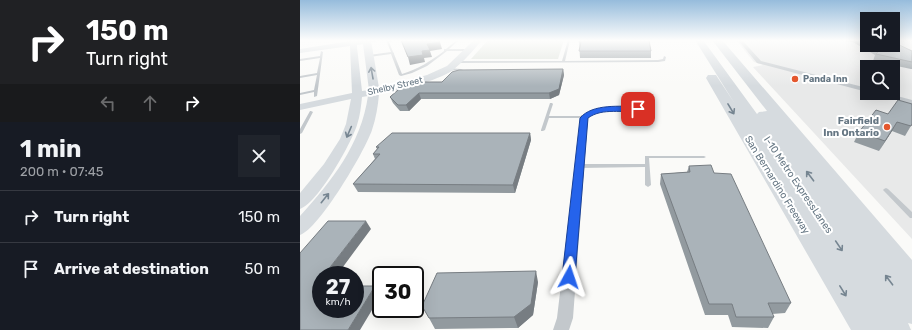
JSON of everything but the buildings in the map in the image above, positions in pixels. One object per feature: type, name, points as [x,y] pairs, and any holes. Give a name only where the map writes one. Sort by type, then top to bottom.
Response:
[{"type":"highway","name":"San Bernardino Freeway","points":[[698,55],[867,330]]},
{"type":"highway","name":"I-10 Metro ExpressLanes","points":[[709,55],[896,330]]},
{"type":"highway","name":"I-10 Metro ExpressLanes","points":[[719,55],[912,311]]},
{"type":"highway","points":[[732,55],[912,279]]},
{"type":"main road","points":[[300,203],[314,187],[348,136],[356,113],[357,94],[355,55]]},
{"type":"main road","name":"Shelby Street","points":[[300,107],[418,81],[455,67],[463,55]]},
{"type":"main road","points":[[300,228],[336,185],[353,158],[370,123],[374,91],[369,56]]},
{"type":"street","points":[[753,55],[759,62],[860,88]]},
{"type":"street","points":[[900,99],[912,102]]},
{"type":"street","points":[[561,330],[565,318],[584,118]]},
{"type":"lane","points":[[369,56],[374,55]]},
{"type":"lane","points":[[394,55],[401,75],[417,71],[429,65],[439,55]]},
{"type":"lane","points":[[563,62],[565,55]]},
{"type":"lane","points":[[300,60],[321,57],[315,96]]},
{"type":"lane","points":[[455,67],[563,62],[658,61],[664,60],[665,57]]},
{"type":"lane","points":[[300,77],[318,74]]},
{"type":"lane","points":[[300,94],[316,91]]},
{"type":"lane","points":[[543,130],[551,104]]},
{"type":"lane","points":[[547,117],[584,118],[590,113],[607,109],[638,109]]},
{"type":"lane","points":[[300,133],[311,112]]},
{"type":"lane","points":[[300,126],[305,125]]},
{"type":"lane","points":[[648,186],[647,157],[704,157]]},
{"type":"lane","points":[[579,166],[647,165]]},
{"type":"lane","points":[[886,190],[912,216]]},
{"type":"shaded area","points":[[474,55],[559,55],[558,59],[471,59]]},
{"type":"shaded area","points":[[749,55],[912,55],[912,239],[753,67],[763,65],[754,62]]},
{"type":"place","name":"Panda Inn","points":[[795,79]]},
{"type":"place","name":"Fairfield Inn Ontario","points":[[887,127]]},
{"type":"route","points":[[569,277],[584,118],[590,113],[599,110],[638,109]]}]
